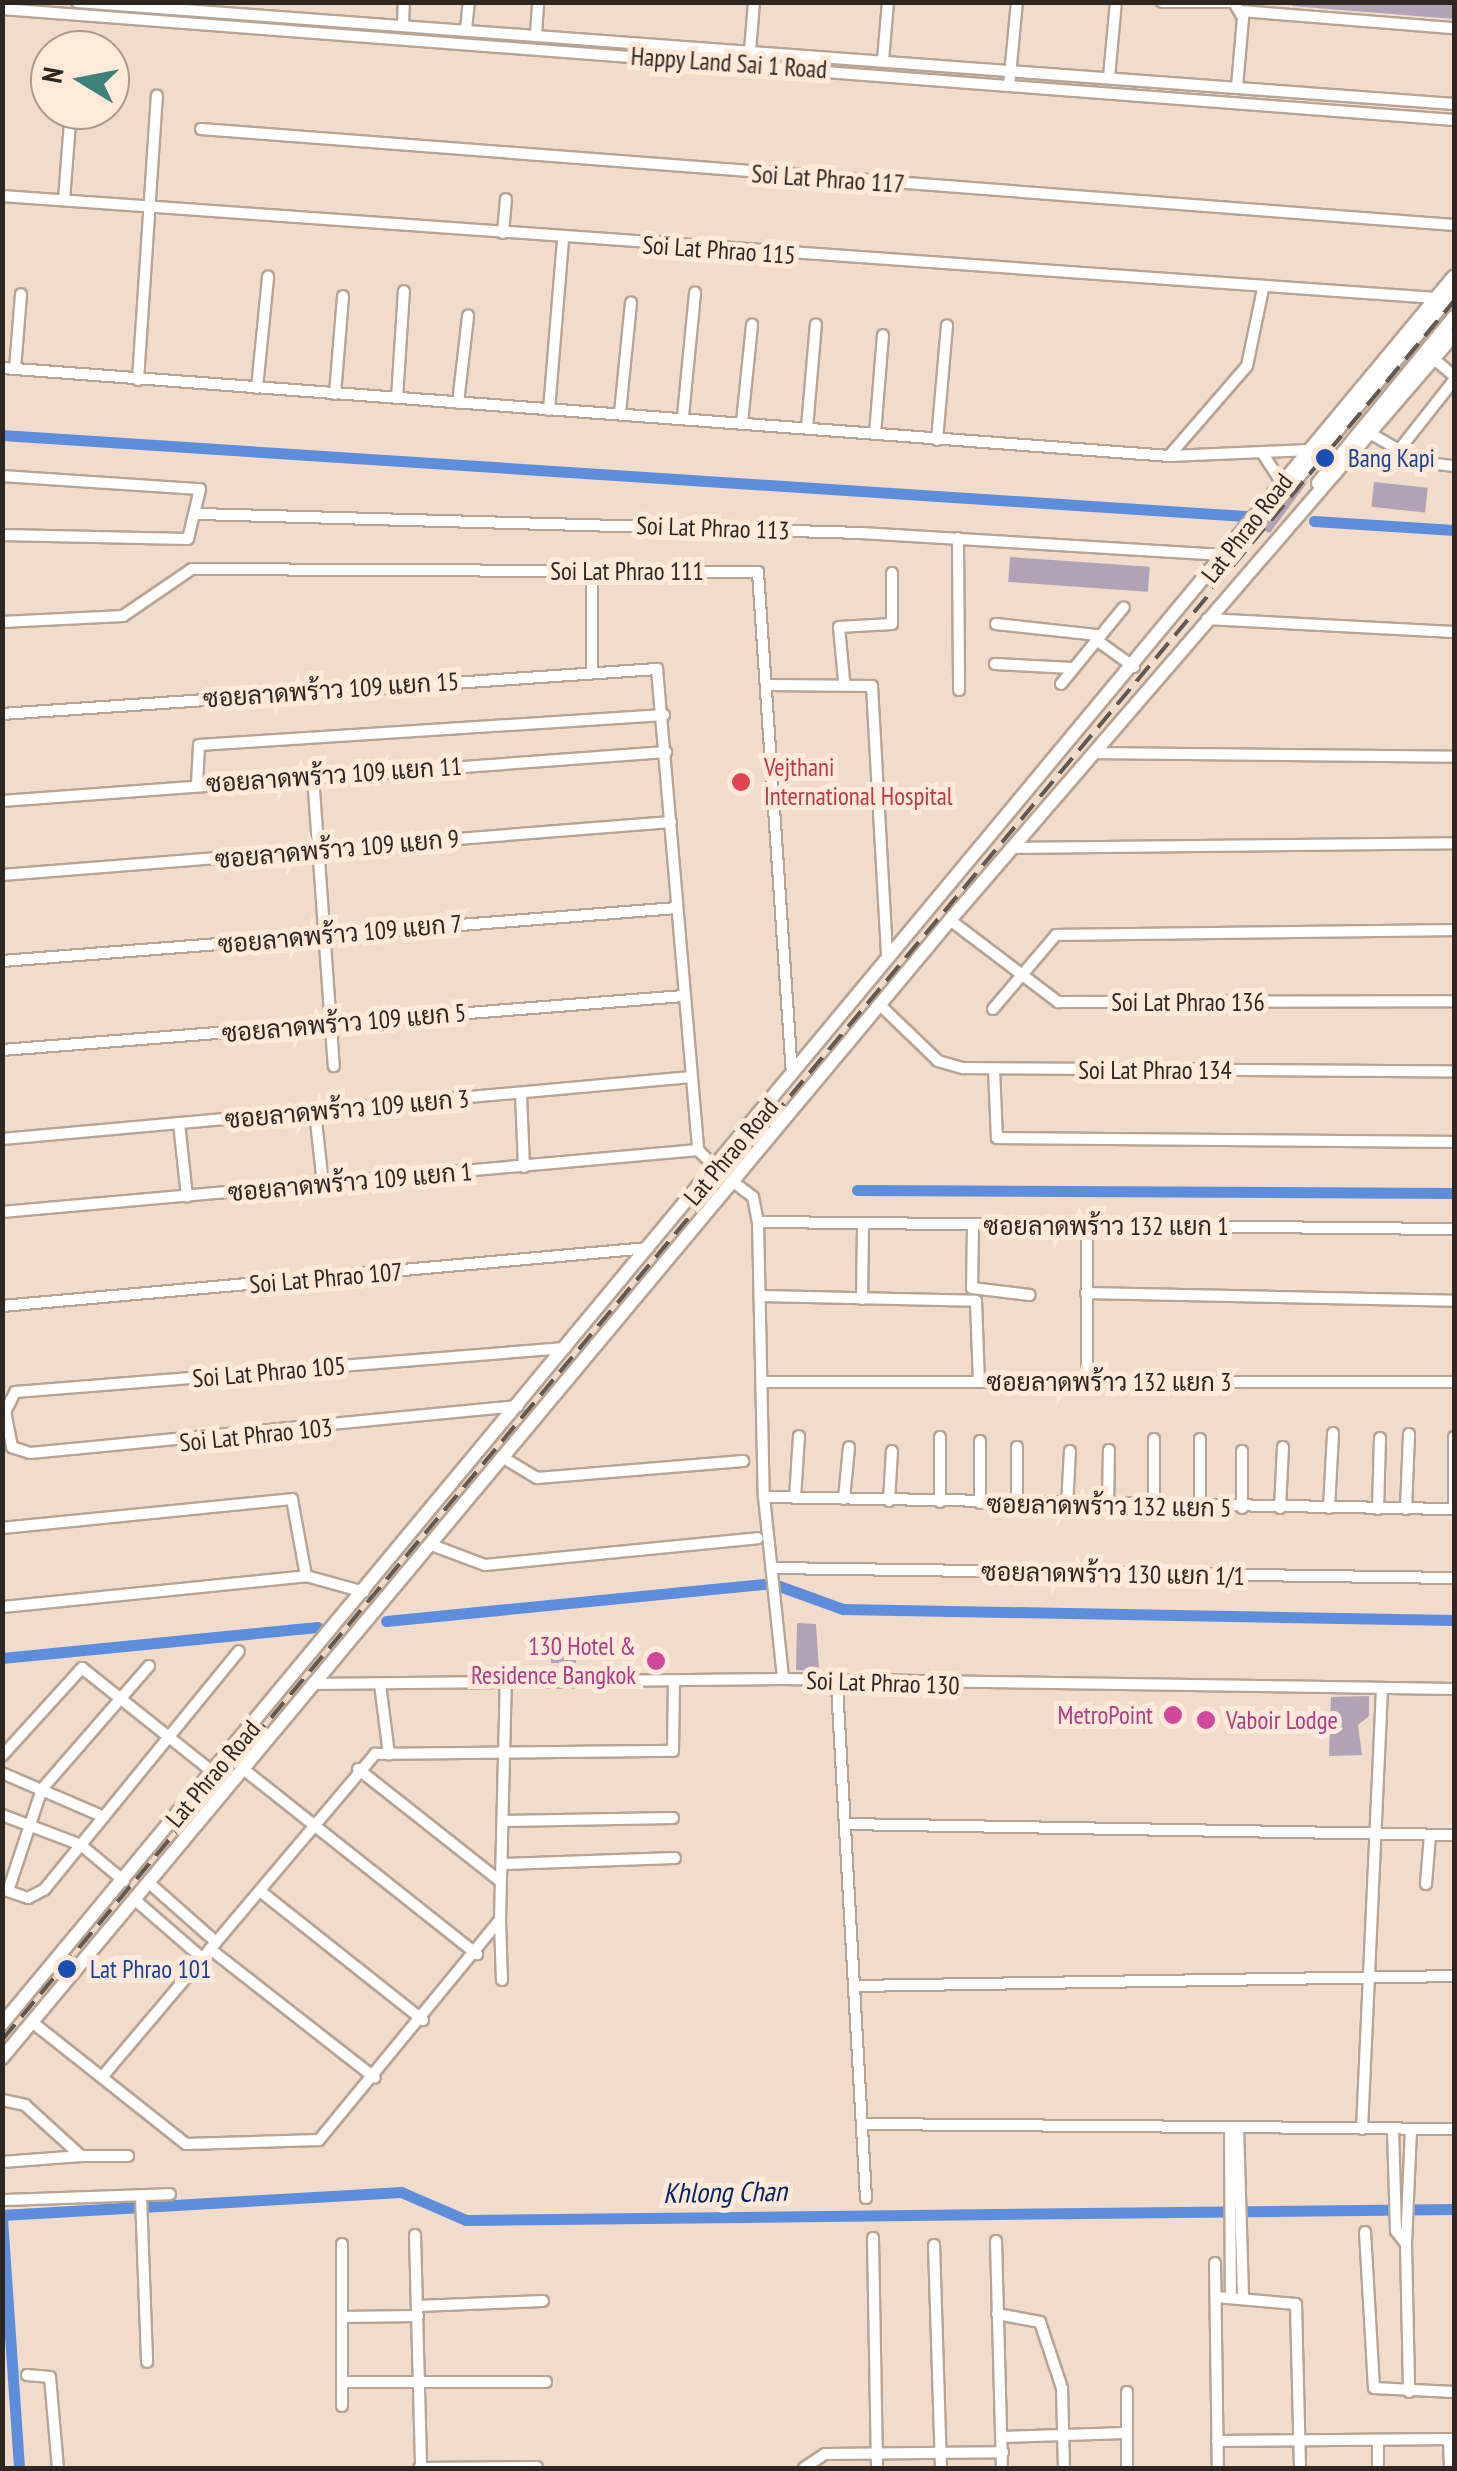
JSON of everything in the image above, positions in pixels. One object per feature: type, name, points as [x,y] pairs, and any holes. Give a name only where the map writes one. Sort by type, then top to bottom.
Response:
[{"type":"main road","name":"Lat Phrao Road","points":[[2,2024],[1228,555],[1282,483],[1454,276]]},
{"type":"main road","points":[[1240,539],[1454,290]]},
{"type":"main road","points":[[1298,509],[1454,317]]},
{"type":"main road","name":"Lat Phrao Road","points":[[2,2058],[1010,848],[1298,509],[1373,435],[1454,335]]},
{"type":"main road","points":[[518,1406],[534,1419]]},
{"type":"main road","points":[[502,1426],[518,1438]]},
{"type":"street","name":"Happy Land Sai 1 Road","points":[[77,2],[216,8],[403,26],[1454,104]]},
{"type":"street","points":[[289,32],[291,2]]},
{"type":"street","points":[[403,26],[404,2]]},
{"type":"street","points":[[466,29],[468,2]]},
{"type":"street","points":[[536,34],[538,2]]},
{"type":"street","points":[[750,64],[754,2]]},
{"type":"street","points":[[882,60],[888,2]]},
{"type":"street","points":[[1009,86],[1017,2]]},
{"type":"street","points":[[1109,76],[1116,2]]},
{"type":"street","points":[[1162,2],[1454,28]]},
{"type":"street","points":[[1237,6],[1237,87]]},
{"type":"street","name":"Happy Land Sai 1 Road","points":[[2,9],[40,7],[289,32],[1454,120]]},
{"type":"street","points":[[138,380],[157,96]]},
{"type":"street","name":"Soi Lat Phrao 117","points":[[202,129],[1454,225]]},
{"type":"street","points":[[64,200],[69,130]]},
{"type":"street","name":"Soi Lat Phrao 115","points":[[2,196],[1263,289],[1436,298]]},
{"type":"street","points":[[503,233],[506,198]]},
{"type":"street","points":[[549,410],[563,238]]},
{"type":"street","points":[[258,388],[268,277]]},
{"type":"street","points":[[1168,456],[1247,366],[1263,289]]},
{"type":"street","points":[[397,398],[404,291]]},
{"type":"street","points":[[21,294],[9,368],[549,410],[684,416],[937,440],[1168,456],[1310,450]]},
{"type":"street","points":[[684,416],[696,294]]},
{"type":"street","points":[[335,394],[343,296]]},
{"type":"street","points":[[620,413],[632,303]]},
{"type":"street","points":[[458,403],[468,316]]},
{"type":"street","points":[[807,428],[816,324]]},
{"type":"street","points":[[742,422],[752,325]]},
{"type":"street","points":[[937,440],[947,325]]},
{"type":"street","points":[[874,434],[883,335]]},
{"type":"street","points":[[1398,450],[1454,378],[1434,360]]},
{"type":"street","points":[[1373,435],[1398,450],[1454,466]]},
{"type":"street","points":[[1263,454],[1282,483]]},
{"type":"street","points":[[2,476],[196,485],[198,514],[188,539],[2,535]]},
{"type":"street","name":"Soi Lat Phrao 113","points":[[198,514],[958,538],[1228,555]]},
{"type":"street","points":[[958,538],[959,690]]},
{"type":"street","name":"Soi Lat Phrao 111","points":[[2,622],[123,616],[192,569],[753,571],[768,685],[792,1079]]},
{"type":"street","points":[[844,680],[840,628],[892,624],[892,573]]},
{"type":"street","points":[[592,585],[592,672]]},
{"type":"street","points":[[1061,684],[1124,607]]},
{"type":"street","points":[[1206,619],[1454,632]]},
{"type":"street","points":[[996,624],[1096,638],[1134,667]]},
{"type":"street","points":[[994,664],[1072,668]]},
{"type":"street","name":"ซอยลาดพร้าว 109 แยก 15","points":[[2,714],[592,672],[659,672],[664,715]]},
{"type":"street","points":[[768,685],[844,680],[872,686],[888,964]]},
{"type":"street","points":[[197,784],[199,744],[664,715],[698,1150],[717,1169]]},
{"type":"street","name":"ซอยลาดพร้าว 109 แยก 11","points":[[2,801],[666,752]]},
{"type":"street","points":[[1092,753],[1454,757]]},
{"type":"street","points":[[313,776],[334,1066]]},
{"type":"street","name":"ซอยลาดพร้าว 109 แยก 9","points":[[2,875],[672,822]]},
{"type":"street","points":[[1010,848],[1454,844]]},
{"type":"street","name":"ซอยลาดพร้าว 109 แยก 7","points":[[2,961],[677,908]]},
{"type":"street","name":"Soi Lat Phrao 136","points":[[950,920],[1058,1002],[1454,1001]]},
{"type":"street","points":[[993,1008],[1056,935],[1454,930]]},
{"type":"street","name":"ซอยลาดพร้าว 109 แยก 5","points":[[2,1050],[684,996]]},
{"type":"street","name":"Soi Lat Phrao 134","points":[[879,1004],[938,1061],[994,1070],[1454,1070]]},
{"type":"street","points":[[994,1070],[997,1138],[1454,1142]]},
{"type":"street","name":"ซอยลาดพร้าว 109 แยก 3","points":[[2,1139],[691,1077]]},
{"type":"street","points":[[521,1094],[524,1167]]},
{"type":"street","points":[[315,1112],[323,1184]]},
{"type":"street","points":[[179,1123],[187,1197]]},
{"type":"street","name":"ซอยลาดพร้าว 109 แยก 1","points":[[2,1212],[698,1150]]},
{"type":"street","points":[[732,1181],[753,1197],[758,1222],[764,1497],[783,1679]]},
{"type":"street","name":"ซอยลาดพร้าว 132 แยก 1","points":[[758,1222],[1454,1229]]},
{"type":"street","points":[[862,1299],[864,1224]]},
{"type":"street","points":[[1086,1382],[1087,1224]]},
{"type":"street","points":[[974,1226],[972,1288],[1030,1295]]},
{"type":"street","name":"Soi Lat Phrao 107","points":[[2,1306],[649,1248]]},
{"type":"street","points":[[1086,1293],[1454,1301]]},
{"type":"street","points":[[762,1296],[976,1301],[979,1382]]},
{"type":"street","name":"Soi Lat Phrao 105","points":[[6,1432],[16,1392],[566,1348]]},
{"type":"street","name":"ซอยลาดพร้าว 132 แยก 3","points":[[763,1382],[1454,1382]]},
{"type":"street","name":"Soi Lat Phrao 103","points":[[6,1432],[12,1447],[30,1453],[518,1406]]},
{"type":"street","points":[[1329,1508],[1333,1433]]},
{"type":"street","points":[[1406,1508],[1409,1434]]},
{"type":"street","points":[[795,1498],[799,1436]]},
{"type":"street","points":[[940,1437],[940,1502]]},
{"type":"street","points":[[1454,1437],[1454,1509]]},
{"type":"street","points":[[1378,1508],[1380,1438]]},
{"type":"street","points":[[1200,1439],[1200,1508]]},
{"type":"street","points":[[1154,1440],[1154,1507]]},
{"type":"street","points":[[980,1441],[980,1503]]},
{"type":"street","points":[[844,1500],[848,1447]]},
{"type":"street","points":[[1017,1448],[1017,1503]]},
{"type":"street","points":[[1280,1508],[1282,1448]]},
{"type":"street","points":[[1108,1506],[1109,1450]]},
{"type":"street","points":[[1067,1504],[1070,1451]]},
{"type":"street","points":[[1242,1451],[1242,1508]]},
{"type":"street","points":[[890,1500],[892,1452]]},
{"type":"street","points":[[502,1456],[537,1478],[743,1461]]},
{"type":"street","name":"ซอยลาดพร้าว 132 แยก 5","points":[[764,1497],[1200,1508],[1454,1509]]},
{"type":"street","points":[[2,1528],[292,1499],[306,1576]]},
{"type":"street","points":[[430,1544],[484,1565],[758,1538]]},
{"type":"street","name":"ซอยลาดพร้าว 130 แยก 1/1","points":[[773,1572],[1454,1578]]},
{"type":"street","points":[[3,1607],[306,1576],[364,1592]]},
{"type":"street","points":[[149,1666],[42,1789],[5,1890],[36,1895],[240,1652]]},
{"type":"street","points":[[2,1756],[73,1670],[90,1670],[214,1773]]},
{"type":"street","name":"Soi Lat Phrao 130","points":[[312,1684],[783,1679],[837,1686],[1454,1689]]},
{"type":"street","points":[[502,1980],[500,1881],[505,1864],[506,1681]]},
{"type":"street","points":[[103,2076],[316,1825],[358,1769],[389,1754],[674,1751],[674,1681]]},
{"type":"street","points":[[380,1684],[389,1754]]},
{"type":"street","points":[[837,1686],[866,2198]]},
{"type":"street","points":[[1362,2129],[1382,1689]]},
{"type":"street","points":[[242,1768],[477,1954]]},
{"type":"street","points":[[358,1769],[500,1881]]},
{"type":"street","points":[[2,1773],[104,1817]]},
{"type":"street","points":[[2,1815],[80,1845],[124,1881]]},
{"type":"street","points":[[504,1821],[673,1818]]},
{"type":"street","points":[[846,1824],[1454,1836]]},
{"type":"street","points":[[1426,1884],[1430,1835]]},
{"type":"street","points":[[505,1864],[675,1858]]},
{"type":"street","points":[[148,1882],[210,1950]]},
{"type":"street","points":[[260,1891],[422,2020]]},
{"type":"street","points":[[134,1899],[210,1950],[375,2078]]},
{"type":"street","points":[[32,2022],[103,2076],[172,2137],[203,2146],[319,2140],[375,2078],[477,1954],[500,1920]]},
{"type":"street","points":[[854,1986],[1454,1976]]},
{"type":"street","points":[[2,2100],[25,2106],[81,2156]]},
{"type":"street","points":[[863,2124],[1454,2129]]},
{"type":"street","points":[[1234,2127],[1237,2296]]},
{"type":"street","points":[[1393,2129],[1395,2218],[1406,2244]]},
{"type":"street","points":[[1409,2392],[1406,2244],[1412,2216],[1411,2129]]},
{"type":"street","points":[[2,2162],[128,2156]]},
{"type":"street","points":[[2,2200],[170,2194]]},
{"type":"street","points":[[142,2197],[146,2362]]},
{"type":"street","points":[[1365,2232],[1370,2377],[1374,2388],[1454,2392]]},
{"type":"street","points":[[415,2234],[420,2468],[537,2467]]},
{"type":"street","points":[[872,2238],[877,2468]]},
{"type":"street","points":[[996,2241],[1002,2468]]},
{"type":"street","points":[[342,2244],[342,2406]]},
{"type":"street","points":[[934,2245],[942,2468]]},
{"type":"street","points":[[1215,2263],[1218,2468]]},
{"type":"street","points":[[1216,2297],[1282,2297],[1301,2315],[1300,2468]]},
{"type":"street","points":[[342,2317],[543,2301]]},
{"type":"street","points":[[997,2314],[1040,2322],[1062,2388],[1064,2468]]},
{"type":"street","points":[[26,2375],[50,2377],[58,2468]]},
{"type":"street","points":[[342,2382],[546,2382]]},
{"type":"street","points":[[1126,2392],[1128,2468]]},
{"type":"street","points":[[1001,2438],[1127,2433]]},
{"type":"street","points":[[1217,2441],[1452,2439],[1450,2468]]},
{"type":"street","points":[[1378,2440],[1378,2468]]},
{"type":"street","points":[[804,2468],[814,2456],[1002,2452]]},
{"type":"building","points":[[1292,2],[1454,2],[1454,19],[1292,6]]},
{"type":"building","points":[[1309,480],[1270,533],[1261,529],[1272,511]]},
{"type":"building","points":[[1374,482],[1428,488],[1425,513],[1371,507]]},
{"type":"building","points":[[1010,557],[1150,567],[1148,592],[1008,582]]},
{"type":"building","points":[[797,1623],[816,1624],[819,1671],[796,1670]]},
{"type":"building","points":[[551,1634],[576,1634],[576,1663],[551,1663]]},
{"type":"building","points":[[1369,1696],[1369,1716],[1358,1725],[1362,1755],[1329,1756],[1331,1697]]},
{"type":"waterway","points":[[2,435],[1245,516]]},
{"type":"waterway","points":[[1314,521],[1454,530]]},
{"type":"waterway","points":[[857,1190],[1454,1193]]},
{"type":"waterway","points":[[386,1621],[771,1583],[843,1609],[1454,1620]]},
{"type":"waterway","points":[[2,1658],[317,1627]]},
{"type":"waterway","name":"Khlong Chan","points":[[2,2215],[401,2192],[466,2220],[1454,2209]]},
{"type":"waterway","points":[[2,2218],[19,2468]]},
{"type":"railway","points":[[2,2040],[1454,301]]},
{"type":"place","name":"Bang Kapi","points":[[1325,458]]},
{"type":"place","name":"Vejthani International Hospital","points":[[741,782]]},
{"type":"place","name":"130 Hotel & Residence Bangkok","points":[[656,1661]]},
{"type":"place","name":"MetroPoint","points":[[1173,1715]]},
{"type":"place","name":"Vaboir Lodge","points":[[1206,1720]]},
{"type":"place","name":"Lat Phrao 101","points":[[67,1969]]}]
